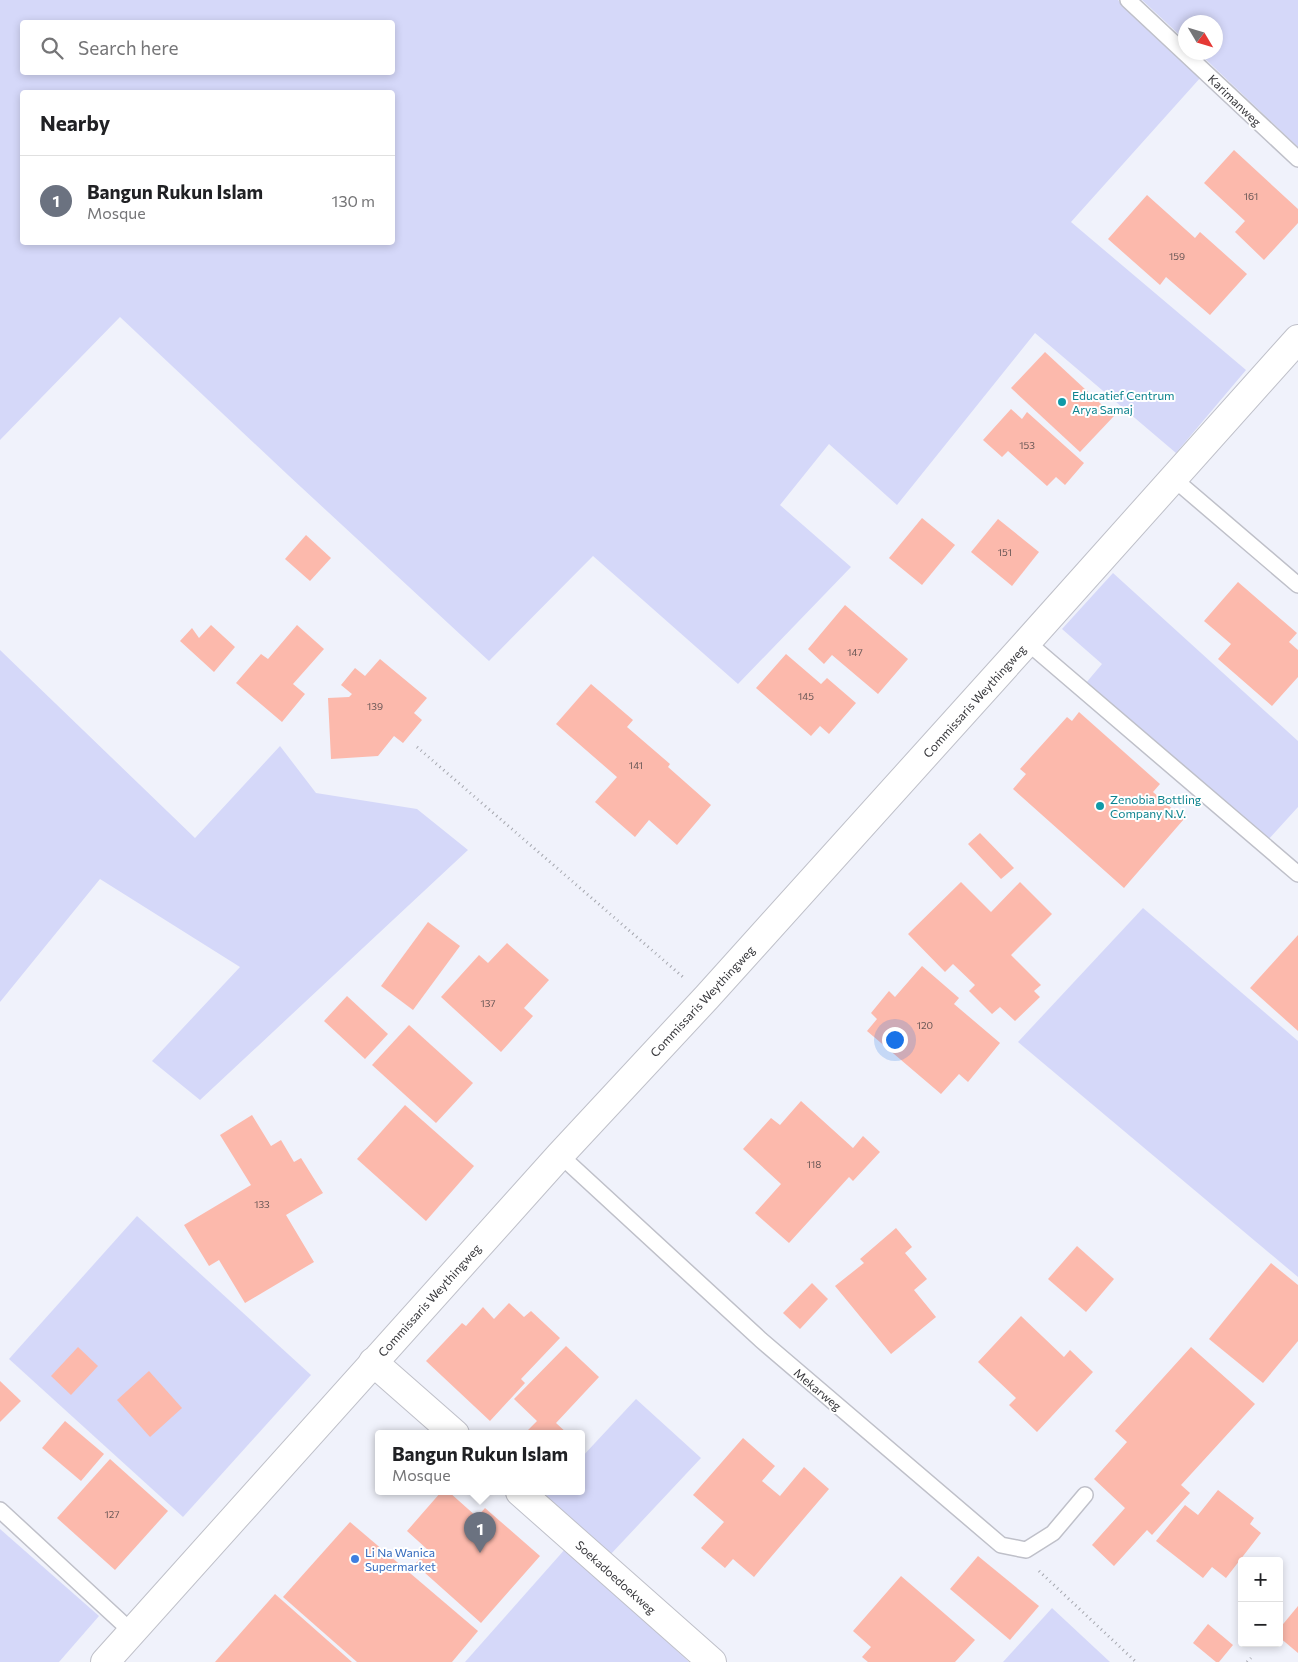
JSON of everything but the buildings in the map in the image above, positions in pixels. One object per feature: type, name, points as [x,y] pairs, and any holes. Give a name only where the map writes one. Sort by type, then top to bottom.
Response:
[{"type":"main road","name":"Commissaris Weythingweg","points":[[104,1662],[560,1155],[706,997],[1027,642],[1298,339]]},
{"type":"main road","points":[[373,1362],[450,1430]]},
{"type":"main road","name":"Soekadoedoekweg","points":[[523,1495],[712,1662]]},
{"type":"lane","name":"Karimanweg","points":[[1128,0],[1298,159]]},
{"type":"lane","points":[[1174,479],[1298,585]]},
{"type":"lane","points":[[1027,642],[1298,874]]},
{"type":"lane","name":"Mekarweg","points":[[560,1155],[760,1340],[1001,1545],[1026,1550]]},
{"type":"lane","points":[[1026,1550],[1053,1533],[1085,1495]]},
{"type":"lane","points":[[0,1510],[132,1632]]},
{"type":"path","points":[[417,747],[706,997]]},
{"type":"path","points":[[1026,1550],[1030,1562],[1136,1662]]},
{"type":"path","points":[[1247,1662],[1251,1658]]},
{"type":"shaded area","points":[[0,0],[1118,0],[1178,56],[1178,60],[1183,60],[1201,77],[1071,222],[1246,370],[1176,453],[1035,333],[897,505],[829,444],[780,505],[851,567],[738,684],[593,556],[489,661],[120,317],[0,440]]},
{"type":"shaded area","points":[[1142,0],[1298,0],[1298,147],[1206,60],[1223,60],[1223,15],[1178,15],[1178,33]]},
{"type":"shaded area","points":[[1113,573],[1298,741],[1298,807],[1258,851],[1080,690],[1102,664],[1062,629]]},
{"type":"shaded area","points":[[0,650],[195,838],[280,746],[316,793],[417,809],[468,850],[200,1100],[152,1061],[240,967],[100,879],[0,1002]]},
{"type":"shaded area","points":[[1143,908],[1298,1041],[1298,1277],[1018,1042]]},
{"type":"shaded area","points":[[137,1216],[311,1375],[183,1517],[9,1359]]},
{"type":"shaded area","points":[[636,1399],[701,1458],[610,1555],[545,1498],[548,1495],[585,1495],[585,1454]]},
{"type":"shaded area","points":[[0,1529],[99,1616],[59,1662],[0,1662]]},
{"type":"shaded area","points":[[566,1548],[689,1662],[465,1662]]},
{"type":"shaded area","points":[[1052,1608],[1110,1662],[1003,1662]]},
{"type":"place","name":"Educatief Centrum Arya Samaj","points":[[1062,402]]},
{"type":"place","name":"Zenobia Bottling Company N.V.","points":[[1100,806]]},
{"type":"place","name":"Bangun Rukun Islam","points":[[480,1553]]},
{"type":"place","name":"Li Na Wanica Supermarket","points":[[355,1559]]}]
